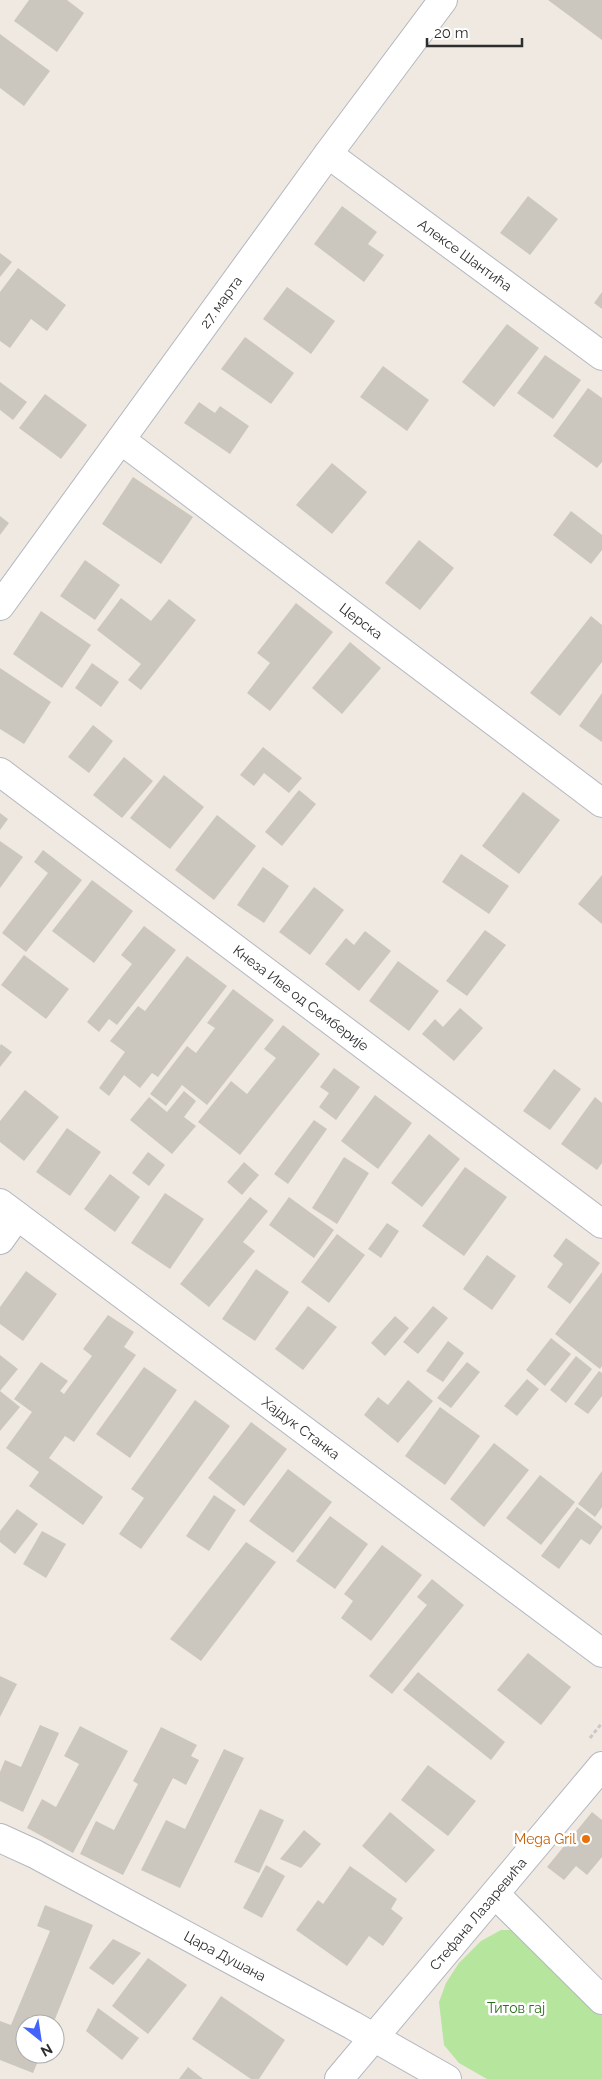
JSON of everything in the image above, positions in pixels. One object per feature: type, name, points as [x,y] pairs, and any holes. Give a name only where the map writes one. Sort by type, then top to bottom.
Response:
[{"type":"street","name":"27. марта","points":[[0,606],[328,154],[443,0]]},
{"type":"street","name":"Алексе Шантића","points":[[328,154],[602,356]]},
{"type":"street","name":"Церска","points":[[121,440],[602,803]]},
{"type":"street","name":"Кнеза Иве од Семберије","points":[[0,772],[602,1224]]},
{"type":"street","points":[[0,1240],[8,1209]]},
{"type":"street","name":"Хајдук Станка","points":[[8,1209],[602,1653]]},
{"type":"street","name":"Стефана Лазаревића","points":[[339,2079],[496,1895],[602,1766]]},
{"type":"street","name":"Цара Душана","points":[[0,1838],[35,1854],[447,2079]]},
{"type":"street","points":[[496,1895],[602,2000]]},
{"type":"green space","name":"Титов гај","points":[[501,1930],[543,1930],[602,1997],[602,2079],[487,2079],[459,2063],[444,2045],[439,2002],[446,1983],[459,1963],[481,1941]]},
{"type":"building","points":[[29,0],[67,0],[84,13],[57,52],[14,21]]},
{"type":"building","points":[[548,0],[602,0],[602,40]]},
{"type":"building","points":[[0,34],[50,71],[24,106],[0,88]]},
{"type":"building","points":[[528,196],[558,219],[530,255],[500,233]]},
{"type":"building","points":[[342,206],[377,232],[368,244],[384,255],[364,282],[314,244]]},
{"type":"building","points":[[0,253],[12,262],[0,277]]},
{"type":"building","points":[[18,268],[66,305],[47,331],[31,319],[10,348],[0,341],[0,292]]},
{"type":"building","points":[[287,287],[335,321],[311,354],[263,319]]},
{"type":"building","points":[[602,292],[602,309],[594,303]]},
{"type":"building","points":[[507,324],[539,348],[494,407],[462,382]]},
{"type":"building","points":[[245,337],[294,373],[271,404],[221,369]]},
{"type":"building","points":[[545,355],[581,380],[553,419],[517,393]]},
{"type":"building","points":[[383,366],[429,400],[407,431],[360,397]]},
{"type":"building","points":[[0,382],[27,402],[13,420],[0,410]]},
{"type":"building","points":[[588,388],[602,398],[602,462],[597,468],[553,436]]},
{"type":"building","points":[[45,394],[87,425],[61,459],[19,428]]},
{"type":"building","points":[[199,402],[215,413],[220,406],[249,426],[230,454],[184,423]]},
{"type":"building","points":[[332,463],[367,492],[332,534],[296,505]]},
{"type":"building","points":[[133,477],[193,517],[161,564],[102,524]]},
{"type":"building","points":[[571,511],[602,535],[602,550],[591,564],[553,535]]},
{"type":"building","points":[[0,516],[9,523],[0,535]]},
{"type":"building","points":[[419,540],[454,568],[420,610],[385,583]]},
{"type":"building","points":[[85,560],[120,585],[95,620],[60,596]]},
{"type":"building","points":[[121,598],[151,621],[169,599],[196,620],[141,690],[128,680],[141,664],[97,630]]},
{"type":"building","points":[[296,603],[333,632],[270,711],[247,693],[270,663],[257,653]]},
{"type":"building","points":[[41,611],[91,645],[62,688],[13,654]]},
{"type":"building","points":[[591,616],[602,625],[602,662],[560,716],[530,693]]},
{"type":"building","points":[[350,642],[381,668],[342,714],[312,688]]},
{"type":"building","points":[[92,663],[119,682],[101,707],[75,688]]},
{"type":"building","points":[[0,668],[51,702],[24,744],[0,729]]},
{"type":"building","points":[[602,693],[602,742],[579,726]]},
{"type":"building","points":[[93,725],[113,741],[89,773],[68,757]]},
{"type":"building","points":[[263,747],[302,778],[289,793],[264,773],[254,786],[240,775]]},
{"type":"building","points":[[124,757],[153,781],[122,818],[93,795]]},
{"type":"building","points":[[164,775],[204,807],[170,849],[130,818]]},
{"type":"building","points":[[299,790],[316,804],[282,846],[265,832]]},
{"type":"building","points":[[523,792],[560,820],[519,874],[482,846]]},
{"type":"building","points":[[0,813],[8,819],[0,830]]},
{"type":"building","points":[[217,815],[256,846],[214,900],[175,870]]},
{"type":"building","points":[[0,841],[23,857],[0,888]]},
{"type":"building","points":[[43,850],[82,880],[26,952],[2,933],[48,873],[34,862]]},
{"type":"building","points":[[461,854],[509,886],[489,914],[442,882]]},
{"type":"building","points":[[263,867],[289,886],[264,923],[237,905]]},
{"type":"building","points":[[602,875],[602,924],[578,904]]},
{"type":"building","points":[[92,880],[133,911],[94,963],[52,931]]},
{"type":"building","points":[[314,887],[344,910],[310,955],[279,932]]},
{"type":"building","points":[[144,926],[176,950],[117,1025],[109,1019],[99,1032],[87,1022],[132,964],[121,955]]},
{"type":"building","points":[[485,930],[506,945],[467,996],[446,981]]},
{"type":"building","points":[[365,931],[391,951],[359,991],[325,964],[346,938],[354,945]]},
{"type":"building","points":[[24,955],[69,989],[46,1019],[1,985]]},
{"type":"building","points":[[187,956],[227,986],[158,1077],[152,1073],[140,1088],[124,1075],[109,1096],[99,1088],[125,1052],[110,1041],[138,1006],[145,1011]]},
{"type":"building","points":[[398,961],[439,991],[409,1031],[369,1001]]},
{"type":"building","points":[[233,989],[274,1020],[207,1105],[182,1085],[166,1106],[150,1094],[187,1046],[196,1053],[215,1028],[207,1023]]},
{"type":"building","points":[[460,1008],[483,1028],[454,1061],[422,1034],[435,1019],[443,1027]]},
{"type":"building","points":[[283,1025],[320,1054],[240,1155],[198,1122],[231,1081],[247,1094],[276,1058],[264,1049]]},
{"type":"building","points":[[1,1044],[12,1052],[0,1067],[0,1046]]},
{"type":"building","points":[[334,1068],[360,1087],[336,1120],[319,1107],[329,1093],[320,1087]]},
{"type":"building","points":[[554,1069],[581,1089],[550,1130],[523,1111]]},
{"type":"building","points":[[25,1090],[59,1117],[24,1161],[0,1142],[0,1121]]},
{"type":"building","points":[[184,1091],[196,1101],[184,1117],[196,1126],[172,1154],[130,1120],[149,1097],[167,1112]]},
{"type":"building","points":[[375,1095],[412,1123],[378,1169],[341,1141]]},
{"type":"building","points":[[595,1097],[602,1103],[602,1163],[597,1170],[561,1144]]},
{"type":"building","points":[[314,1120],[327,1129],[288,1184],[274,1174]]},
{"type":"building","points":[[67,1128],[101,1152],[70,1196],[36,1172]]},
{"type":"building","points":[[429,1134],[460,1159],[422,1207],[391,1183]]},
{"type":"building","points":[[148,1152],[165,1165],[149,1186],[132,1173]]},
{"type":"building","points":[[344,1157],[369,1173],[337,1224],[312,1208]]},
{"type":"building","points":[[244,1162],[259,1175],[242,1195],[227,1182]]},
{"type":"building","points":[[465,1167],[507,1197],[464,1256],[422,1226]]},
{"type":"building","points":[[110,1174],[140,1197],[115,1232],[84,1209]]},
{"type":"building","points":[[165,1193],[204,1219],[170,1269],[131,1243]]},
{"type":"building","points":[[250,1197],[268,1211],[243,1242],[255,1251],[209,1307],[180,1284]]},
{"type":"building","points":[[289,1197],[334,1230],[314,1258],[269,1225]]},
{"type":"building","points":[[387,1223],[399,1231],[381,1258],[368,1249]]},
{"type":"building","points":[[337,1234],[365,1255],[329,1303],[301,1282]]},
{"type":"building","points":[[566,1238],[600,1263],[570,1304],[547,1287],[563,1264],[553,1256]]},
{"type":"building","points":[[487,1255],[516,1276],[492,1310],[463,1289]]},
{"type":"building","points":[[256,1269],[289,1292],[255,1341],[222,1319]]},
{"type":"building","points":[[26,1271],[57,1294],[23,1341],[0,1324],[0,1307]]},
{"type":"building","points":[[602,1272],[602,1366],[600,1369],[555,1334]]},
{"type":"building","points":[[308,1306],[337,1327],[303,1370],[275,1349]]},
{"type":"building","points":[[433,1306],[448,1318],[418,1354],[403,1342]]},
{"type":"building","points":[[108,1315],[134,1332],[124,1347],[136,1355],[74,1442],[65,1436],[49,1458],[103,1497],[83,1525],[29,1486],[39,1472],[6,1448],[32,1412],[14,1399],[41,1362],[68,1381],[60,1391],[64,1394],[92,1356],[83,1349]]},
{"type":"building","points":[[395,1316],[409,1328],[385,1356],[371,1343]]},
{"type":"building","points":[[551,1338],[571,1354],[545,1386],[526,1370]]},
{"type":"building","points":[[448,1341],[464,1353],[443,1382],[426,1371]]},
{"type":"building","points":[[0,1355],[18,1369],[0,1391]]},
{"type":"building","points":[[576,1356],[592,1369],[566,1403],[550,1390]]},
{"type":"building","points":[[467,1362],[480,1372],[451,1408],[437,1398]]},
{"type":"building","points":[[144,1367],[177,1390],[130,1458],[96,1434]]},
{"type":"building","points":[[599,1371],[602,1373],[602,1396],[588,1414],[574,1404]]},
{"type":"building","points":[[527,1379],[539,1389],[517,1416],[504,1406]]},
{"type":"building","points":[[408,1380],[433,1401],[398,1443],[364,1415],[378,1397],[388,1405]]},
{"type":"building","points":[[0,1391],[20,1407],[0,1431]]},
{"type":"building","points":[[195,1400],[230,1426],[141,1549],[119,1534],[144,1498],[131,1489]]},
{"type":"building","points":[[440,1407],[480,1436],[445,1485],[405,1456]]},
{"type":"building","points":[[251,1422],[287,1449],[244,1506],[208,1478]]},
{"type":"building","points":[[494,1443],[529,1470],[484,1527],[450,1499]]},
{"type":"building","points":[[288,1469],[332,1502],[293,1553],[249,1521]]},
{"type":"building","points":[[602,1471],[602,1507],[595,1517],[578,1504]]},
{"type":"building","points":[[540,1475],[575,1502],[541,1545],[506,1518]]},
{"type":"building","points":[[214,1495],[236,1510],[209,1551],[186,1536]]},
{"type":"building","points":[[577,1507],[602,1526],[602,1528],[590,1545],[581,1539],[559,1569],[541,1556]]},
{"type":"building","points":[[17,1509],[38,1524],[15,1554],[0,1542],[0,1531]]},
{"type":"building","points":[[330,1516],[368,1544],[335,1589],[296,1561]]},
{"type":"building","points":[[42,1531],[66,1544],[46,1578],[23,1564]]},
{"type":"building","points":[[246,1542],[276,1562],[201,1661],[170,1639]]},
{"type":"building","points":[[382,1545],[422,1575],[371,1641],[341,1618],[353,1601],[344,1594]]},
{"type":"building","points":[[432,1579],[464,1605],[392,1694],[369,1676],[427,1605],[417,1597]]},
{"type":"building","points":[[528,1653],[571,1687],[541,1725],[497,1690]]},
{"type":"building","points":[[418,1672],[505,1742],[491,1760],[403,1690]]},
{"type":"building","points":[[0,1676],[17,1684],[0,1717]]},
{"type":"building","points":[[40,1725],[59,1733],[23,1812],[0,1801],[0,1772],[5,1760],[21,1767]]},
{"type":"building","points":[[80,1726],[128,1751],[73,1853],[27,1828],[42,1799],[56,1807],[79,1764],[64,1756]]},
{"type":"building","points":[[161,1727],[197,1745],[191,1756],[199,1760],[186,1785],[173,1778],[123,1875],[80,1854],[96,1821],[114,1830],[138,1784],[133,1781]]},
{"type":"building","points":[[224,1749],[244,1758],[180,1888],[141,1870],[166,1820],[185,1829]]},
{"type":"building","points":[[428,1765],[476,1801],[448,1836],[401,1800]]},
{"type":"building","points":[[260,1809],[284,1820],[259,1873],[234,1862]]},
{"type":"building","points":[[390,1812],[435,1850],[406,1883],[362,1846]]},
{"type":"building","name":"Mega Gril","points":[[592,1812],[602,1820],[602,1857],[587,1875],[576,1866],[564,1880],[547,1867]]},
{"type":"building","points":[[304,1830],[321,1844],[301,1868],[280,1859]]},
{"type":"building","points":[[266,1865],[285,1876],[262,1918],[243,1908]]},
{"type":"building","points":[[350,1866],[397,1899],[391,1909],[403,1918],[383,1946],[369,1936],[347,1966],[296,1930],[318,1900],[323,1904]]},
{"type":"building","points":[[45,1905],[93,1925],[57,2014],[16,2014],[50,1931],[37,1926]]},
{"type":"building","points":[[113,1939],[141,1953],[113,1985],[89,1968]]},
{"type":"building","points":[[148,1958],[187,1985],[148,2034],[112,2006]]},
{"type":"building","points":[[221,1996],[285,2040],[259,2079],[251,2079],[192,2039]]},
{"type":"building","points":[[98,2008],[139,2038],[122,2060],[86,2031]]},
{"type":"building","points":[[15,2015],[15,2064],[37,2064],[33,2073],[0,2060],[0,2021],[11,2025]]},
{"type":"building","points":[[188,2067],[203,2079],[179,2079]]},
{"type":"place","name":"Mega Gril","points":[[586,1839]]}]
